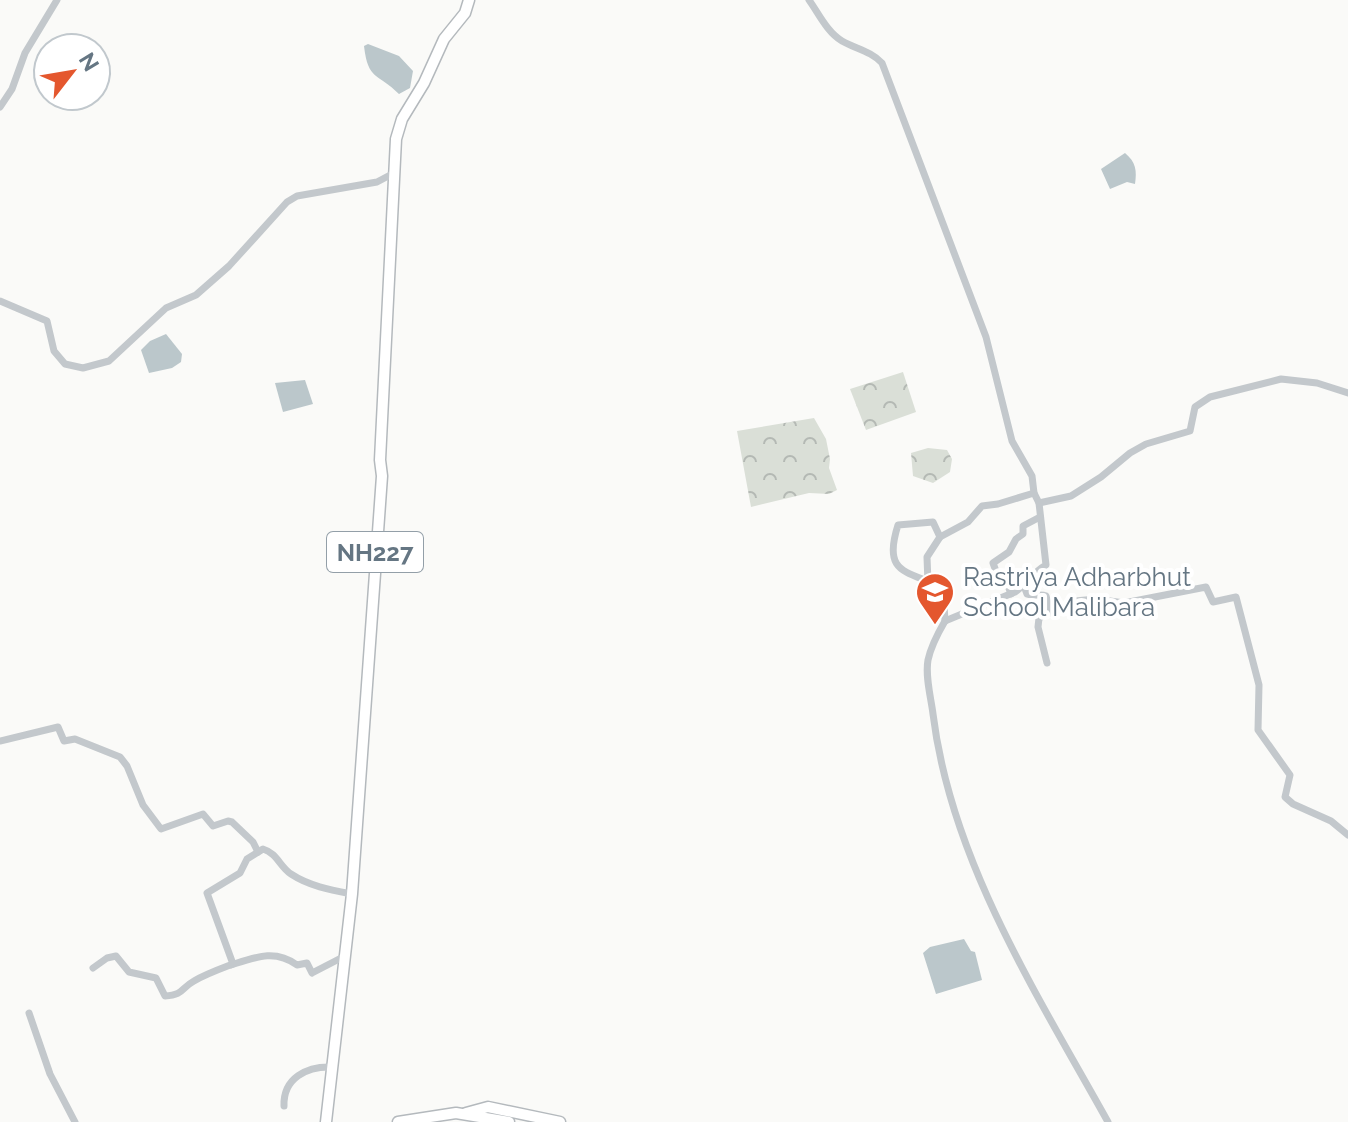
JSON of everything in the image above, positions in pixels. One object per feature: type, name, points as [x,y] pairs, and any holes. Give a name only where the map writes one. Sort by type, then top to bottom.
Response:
[{"type":"highway","name":"NH227","points":[[326,1122],[352,894],[368,639],[381,493],[396,139],[402,119],[424,83],[444,39],[465,13],[469,0]]},
{"type":"highway","points":[[398,1122],[488,1107],[560,1122]]},
{"type":"highway","points":[[464,1113],[509,1122]]},
{"type":"street","points":[[0,107],[12,89],[25,53],[57,0]]},
{"type":"street","points":[[809,0],[828,29],[842,41],[874,55],[882,63],[986,337],[1012,441],[1032,476],[1039,503],[1046,565],[1032,573],[1024,586],[1011,594],[945,621]]},
{"type":"street","points":[[0,301],[47,321],[54,351],[65,364],[83,368],[109,361],[166,308],[196,295],[229,266],[287,202],[297,196],[377,182],[394,173]]},
{"type":"street","points":[[1039,503],[1071,496],[1146,444],[1190,431],[1195,407],[1210,397],[1281,379],[1317,383],[1348,393]]},
{"type":"street","points":[[928,583],[927,557],[940,537],[968,522],[982,506],[1034,493]]},
{"type":"street","points":[[1011,594],[1004,574],[997,574],[993,563],[1009,552],[1016,539],[1023,534],[1023,526],[1040,517]]},
{"type":"street","points":[[940,537],[933,522],[898,525],[891,553],[905,573],[943,588],[945,621],[927,663],[947,786],[958,822],[1024,975],[1108,1122]]},
{"type":"street","points":[[1024,586],[1027,594],[1046,596],[1049,607],[1064,607]]},
{"type":"street","points":[[1047,663],[1038,627],[1039,618],[1075,601],[1090,598],[1124,603],[1206,587],[1213,602],[1236,597],[1259,685],[1258,730],[1290,775],[1285,797],[1293,804],[1331,821],[1348,835]]},
{"type":"street","points":[[0,741],[58,727],[64,741],[75,739],[120,757],[127,766],[143,805],[161,829],[203,814],[213,826],[232,822],[253,842],[258,852]]},
{"type":"street","points":[[231,965],[228,948],[218,929],[207,893],[240,873],[247,859],[263,849],[270,851],[284,869],[306,881],[326,890],[352,894]]},
{"type":"street","points":[[93,968],[116,956],[129,972],[156,978],[165,996],[170,996],[185,990],[189,983],[197,979],[269,953],[291,959],[297,965],[307,963],[312,973],[343,957]]},
{"type":"street","points":[[29,1013],[50,1074],[75,1122]]},
{"type":"street","points":[[284,1106],[290,1083],[302,1071],[332,1067]]},
{"type":"green space","points":[[903,372],[916,412],[866,430],[850,389]]},
{"type":"green space","points":[[814,418],[826,439],[829,468],[837,490],[829,494],[809,493],[751,507],[737,431]]},
{"type":"green space","points":[[928,448],[947,450],[952,459],[950,472],[933,483],[913,476],[911,453]]},
{"type":"shaded area","points":[[368,44],[399,56],[413,71],[410,88],[399,94],[371,71],[364,46]]},
{"type":"shaded area","points":[[1125,153],[1135,167],[1135,184],[1127,182],[1110,189],[1101,169]]},
{"type":"shaded area","points":[[166,334],[182,354],[181,362],[172,368],[149,373],[141,350],[150,341]]},
{"type":"shaded area","points":[[305,380],[313,404],[283,412],[275,383]]},
{"type":"shaded area","points":[[964,939],[971,951],[975,952],[982,980],[936,994],[923,953],[930,947]]},
{"type":"place","name":"Rastriya Adharbhut School Malibara","points":[[935,626]]}]
